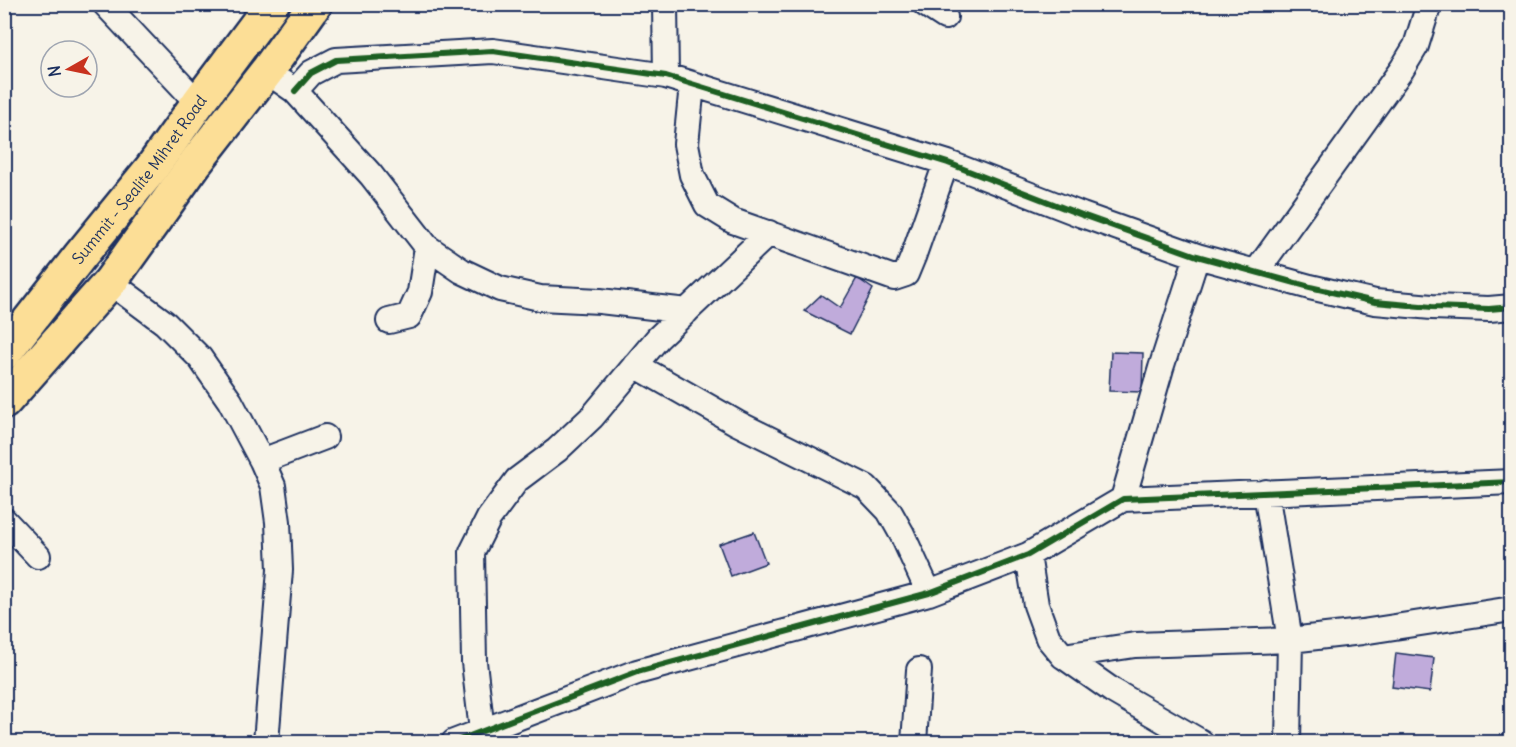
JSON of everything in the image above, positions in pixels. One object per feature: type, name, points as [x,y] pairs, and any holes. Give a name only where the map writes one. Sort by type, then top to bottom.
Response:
[{"type":"main road","name":"Summit - Sealite Mihret Road","points":[[4,353],[151,169],[272,4]]},
{"type":"main road","points":[[4,402],[110,282],[196,162],[267,71],[315,4]]},
{"type":"main road","points":[[151,169],[177,189]]},
{"type":"street","points":[[105,4],[198,103]]},
{"type":"street","points":[[665,4],[666,76]]},
{"type":"street","points":[[1256,272],[1402,69],[1416,46],[1429,4]]},
{"type":"street","points":[[295,91],[312,72],[336,60],[493,51],[666,76],[946,163],[1197,256],[1310,287],[1375,302],[1432,307],[1512,308]]},
{"type":"street","points":[[267,71],[295,91],[371,174],[427,247],[462,271],[501,289],[540,298],[600,301],[687,311]]},
{"type":"street","points":[[692,85],[686,144],[692,175],[706,205],[733,221],[894,278],[906,274],[946,163]]},
{"type":"street","points":[[482,731],[474,662],[472,552],[489,518],[517,480],[557,450],[592,417],[658,338],[769,233]]},
{"type":"street","points":[[389,321],[408,316],[420,292],[427,247]]},
{"type":"street","points":[[1123,499],[1161,368],[1197,256]]},
{"type":"street","points":[[110,282],[165,323],[200,358],[230,402],[273,486],[278,522],[280,570],[266,742]]},
{"type":"street","points":[[635,365],[737,423],[866,487],[889,512],[902,534],[929,593]]},
{"type":"street","points":[[262,461],[325,437]]},
{"type":"street","points":[[454,742],[637,672],[929,593],[1028,555],[1123,499],[1512,482]]},
{"type":"street","points":[[1266,492],[1290,640],[1288,742]]},
{"type":"street","points":[[4,520],[38,556]]},
{"type":"street","points":[[1028,555],[1036,605],[1048,638],[1063,656],[1113,691],[1201,742]]},
{"type":"street","points":[[1063,656],[1135,645],[1290,640],[1362,632],[1512,609]]},
{"type":"street","points":[[914,742],[919,670]]},
{"type":"building","points":[[857,278],[873,289],[850,334],[804,311],[821,295],[840,308]]},
{"type":"building","points":[[1111,352],[1143,353],[1142,392],[1109,391]]},
{"type":"building","points":[[754,532],[766,563],[731,576],[719,544]]},
{"type":"building","points":[[1396,653],[1434,658],[1430,692],[1392,687]]},
{"type":"cycle path","points":[[295,91],[311,73],[336,60],[493,51],[666,76],[948,163],[1082,215],[1197,256],[1310,287],[1375,302],[1432,307],[1489,309],[1512,307]]},
{"type":"cycle path","points":[[454,742],[637,672],[929,593],[1028,555],[1123,499],[1512,482]]}]
